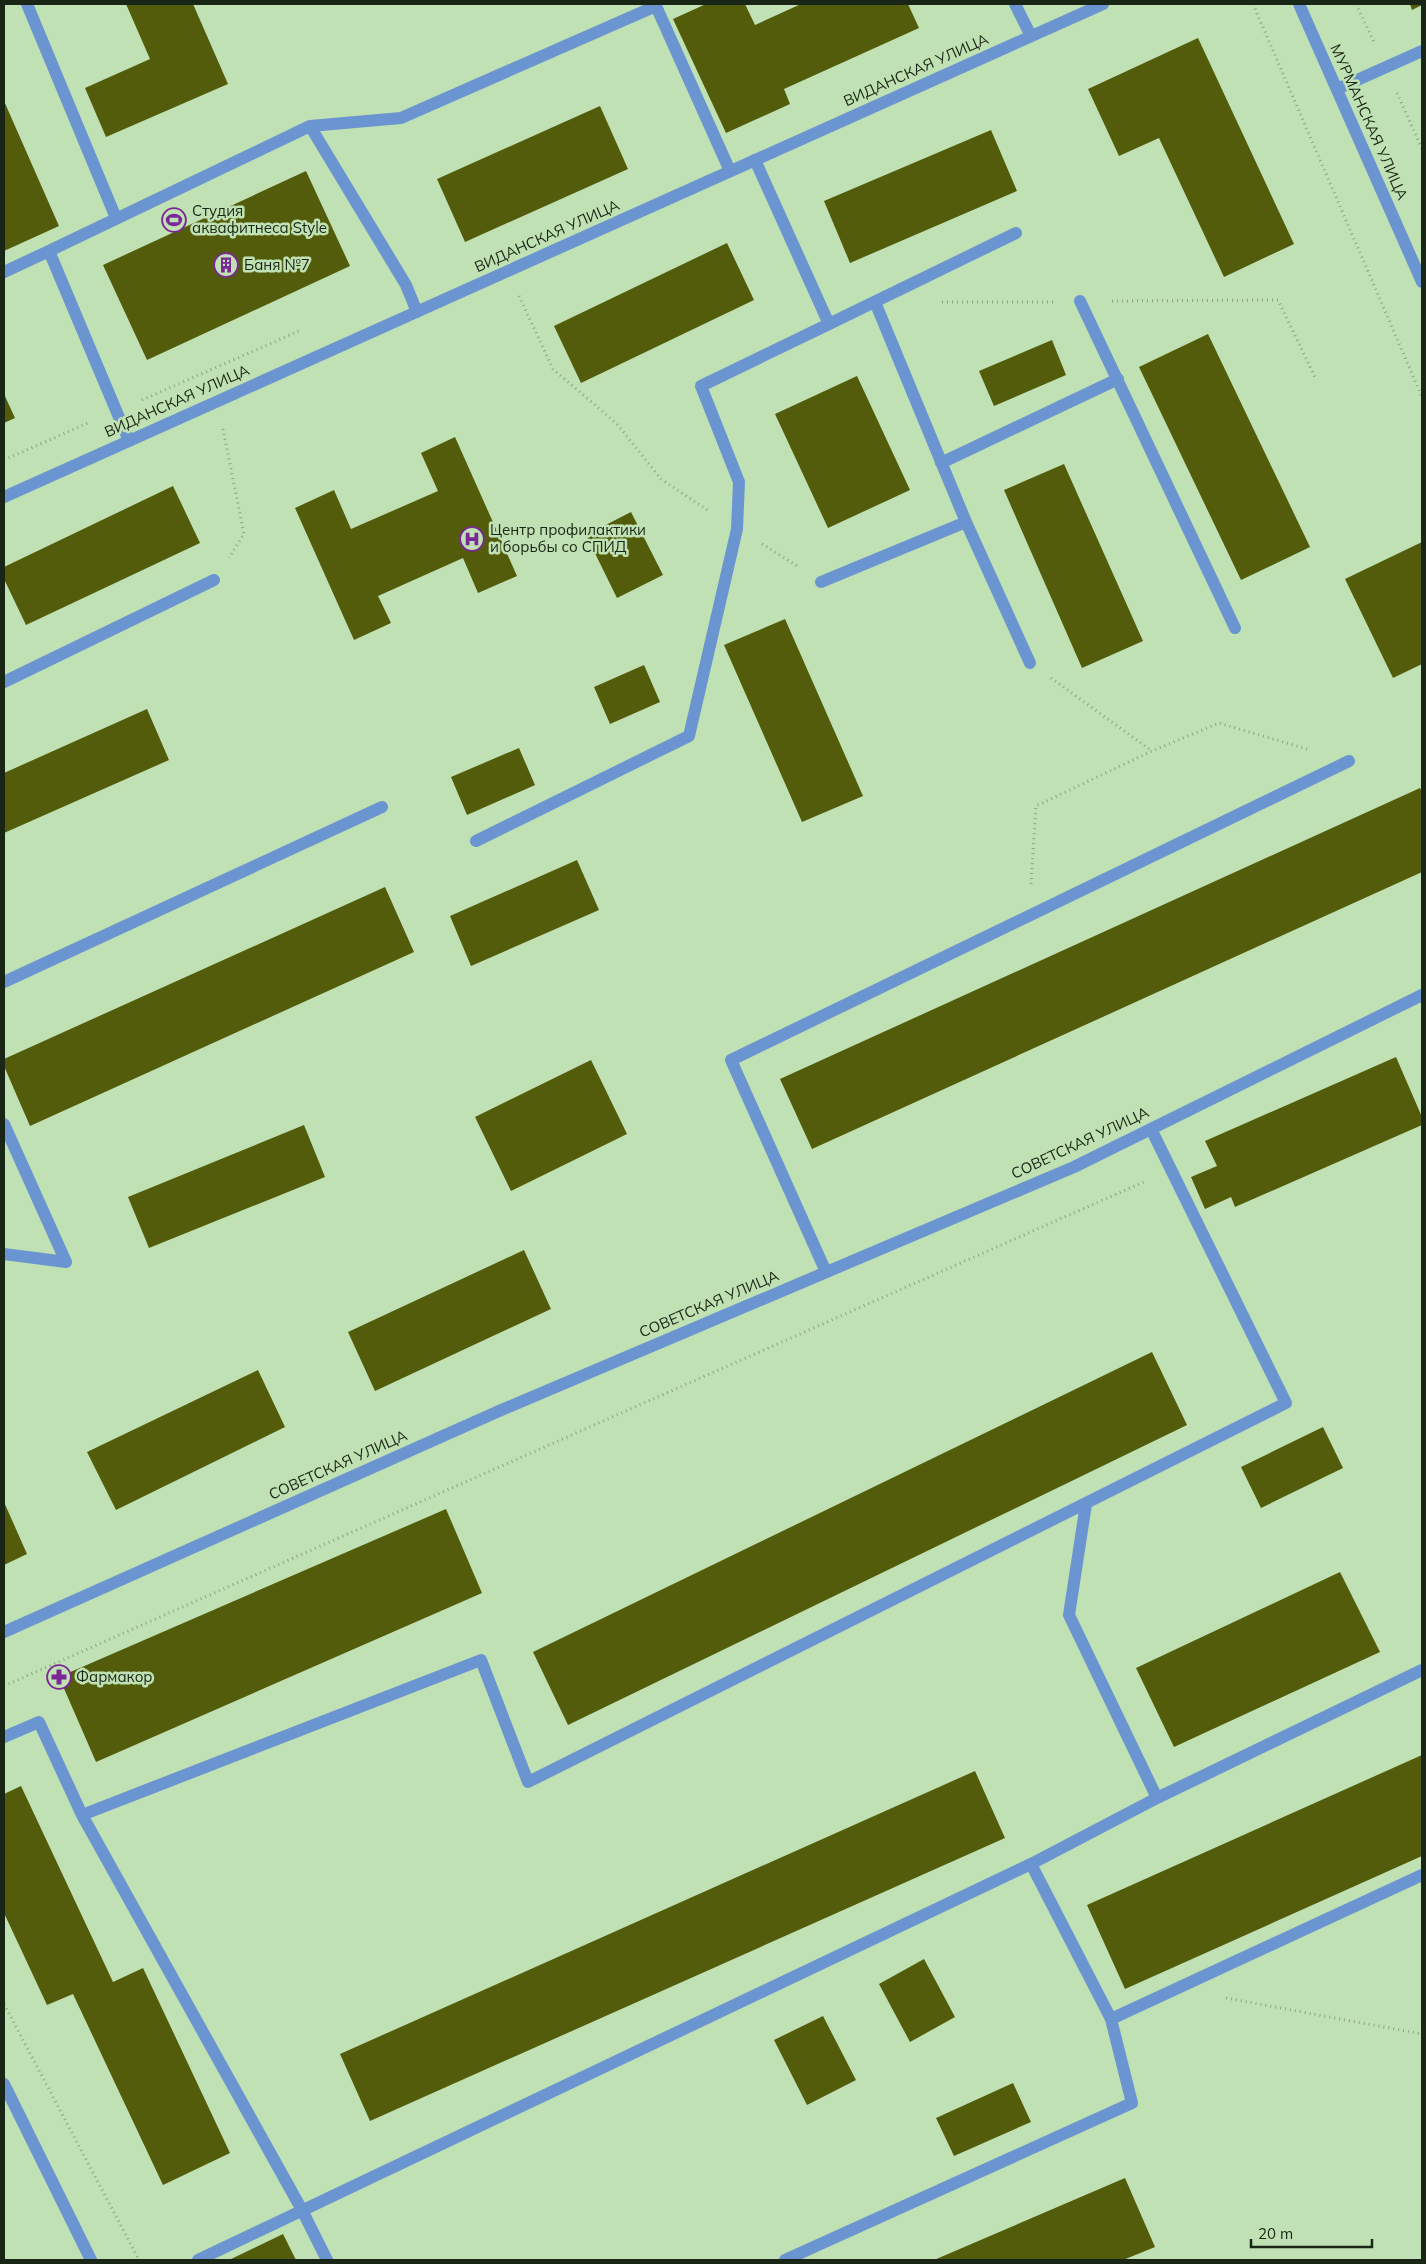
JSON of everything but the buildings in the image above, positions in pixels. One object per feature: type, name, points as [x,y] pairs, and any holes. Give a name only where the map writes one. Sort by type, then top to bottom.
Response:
[{"type":"street","points":[[27,4],[116,218]]},
{"type":"street","points":[[1015,4],[1030,36]]},
{"type":"street","name":"ВИДАНСКАЯ УЛИЦА","points":[[4,497],[1103,4]]},
{"type":"street","name":"МУРМАНСКАЯ УЛИЦА","points":[[1299,4],[1422,282]]},
{"type":"street","points":[[4,272],[310,126],[401,118],[658,5],[730,171]]},
{"type":"street","points":[[1337,89],[1422,51]]},
{"type":"street","points":[[310,126],[406,285],[417,312]]},
{"type":"street","points":[[755,160],[829,324]]},
{"type":"street","points":[[476,841],[689,736],[737,529],[739,482],[701,386],[1016,233]]},
{"type":"street","points":[[49,251],[129,441]]},
{"type":"street","points":[[875,302],[941,464],[1030,663]]},
{"type":"street","points":[[1080,302],[1235,628]]},
{"type":"street","points":[[941,464],[1118,379]]},
{"type":"street","points":[[821,582],[966,522]]},
{"type":"street","points":[[4,682],[214,580]]},
{"type":"street","points":[[826,1272],[731,1060],[1349,761]]},
{"type":"street","points":[[4,982],[382,807]]},
{"type":"street","name":"СОВЕТСКАЯ УЛИЦА","points":[[4,1632],[499,1411],[1074,1167],[1422,995]]},
{"type":"street","points":[[4,1124],[66,1262],[4,1254]]},
{"type":"street","points":[[82,1815],[481,1660],[528,1782],[1286,1403],[1151,1129]]},
{"type":"street","points":[[1086,1504],[1068,1615],[1156,1798]]},
{"type":"street","points":[[198,2260],[1031,1864],[1156,1798],[1422,1670]]},
{"type":"street","points":[[4,1737],[39,1722],[82,1815],[302,2210],[327,2260]]},
{"type":"street","points":[[785,2260],[1132,2103],[1112,2019],[1031,1864]]},
{"type":"street","points":[[1112,2019],[1422,1875]]},
{"type":"street","points":[[4,2084],[91,2260]]},
{"type":"path","points":[[1253,4],[1422,397]]},
{"type":"path","points":[[508,271],[553,369],[617,424],[661,479],[821,582]]},
{"type":"path","points":[[214,580],[244,534],[217,401]]},
{"type":"path","points":[[1030,663],[1152,751]]},
{"type":"path","points":[[1029,917],[1036,806],[1152,751],[1219,723],[1349,761]]},
{"type":"path","points":[[4,1686],[1171,1170]]},
{"type":"path","points":[[1180,1989],[1422,2034]]},
{"type":"path","points":[[4,2004],[139,2260]]},
{"type":"place","name":"Студия аквафитнеса Style","points":[[174,220]]},
{"type":"place","name":"Баня №7","points":[[226,265]]},
{"type":"place","name":"Центр профилактики и борьбы со СПИД","points":[[472,539]]},
{"type":"place","name":"Фармакор","points":[[59,1677]]}]
